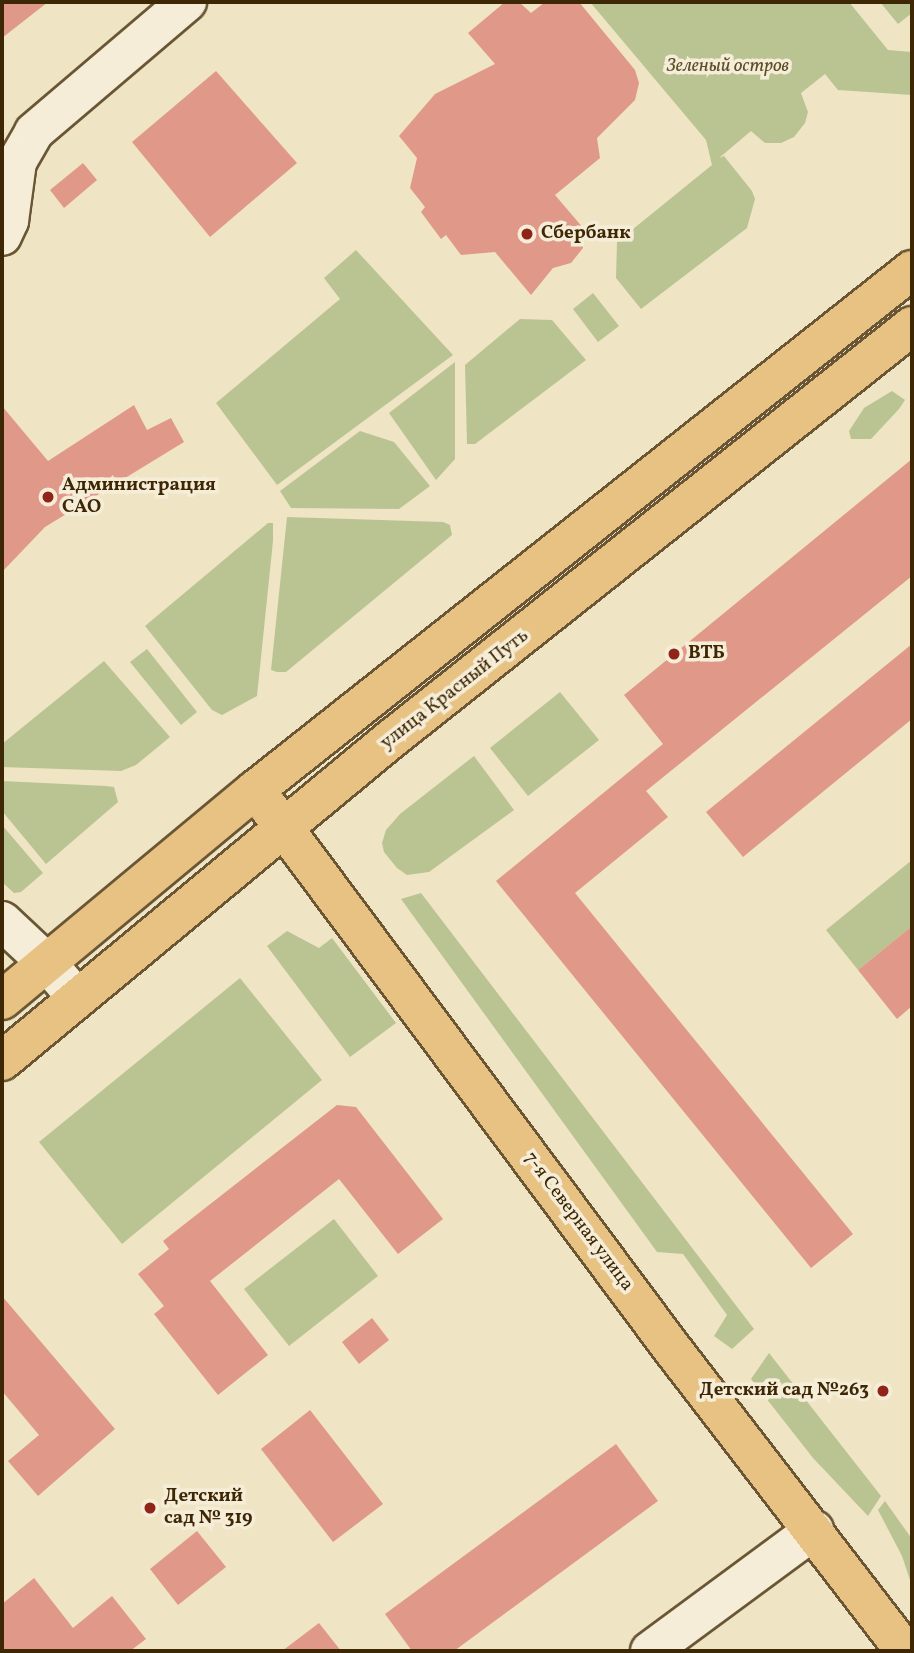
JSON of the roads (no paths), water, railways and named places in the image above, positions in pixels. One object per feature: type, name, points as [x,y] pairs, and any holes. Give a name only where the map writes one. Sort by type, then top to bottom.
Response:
[{"type":"main road","points":[[2,1000],[255,790],[912,270]]},
{"type":"main road","name":"улица Красный Путь","points":[[2,1061],[284,828],[912,326]]},
{"type":"main road","name":"7-я Северная улица","points":[[255,790],[662,1335],[905,1651]]},
{"type":"street","points":[[2,236],[9,221],[17,162],[34,132],[187,2]]},
{"type":"street","points":[[2,921],[47,963],[77,998]]},
{"type":"street","points":[[649,1651],[814,1530]]},
{"type":"place","name":"Сбербанк","points":[[527,234]]},
{"type":"place","name":"Администрация САО","points":[[48,497]]},
{"type":"place","name":"ВТБ","points":[[674,654]]},
{"type":"place","name":"Детский сад №263","points":[[883,1391]]},
{"type":"place","name":"Детский сад № 319","points":[[150,1508]]},
{"type":"park label","name":"Зеленый остров","points":[[728,67]]}]
